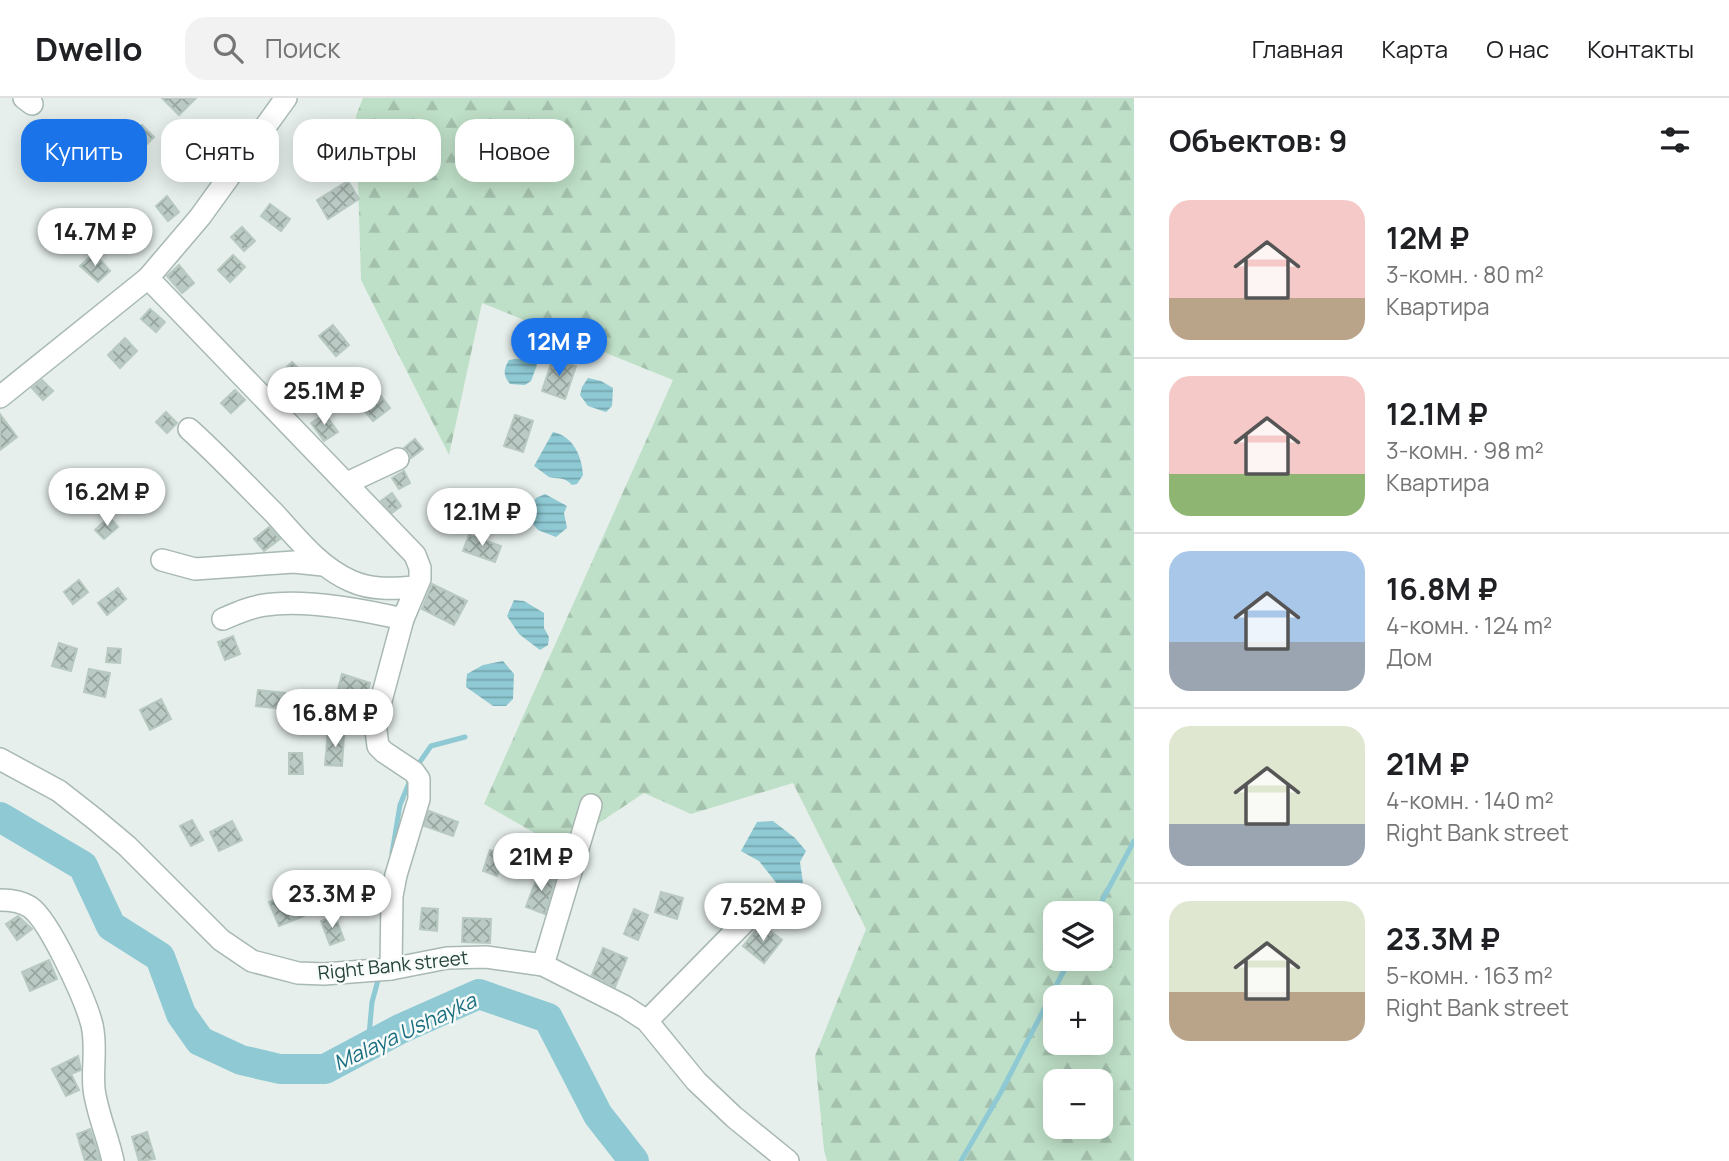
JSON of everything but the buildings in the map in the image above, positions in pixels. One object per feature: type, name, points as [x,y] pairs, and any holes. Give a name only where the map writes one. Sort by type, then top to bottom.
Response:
[{"type":"street","points":[[0,397],[148,278],[200,217],[286,98]]},
{"type":"street","points":[[148,278],[415,555],[420,568],[420,579],[403,619],[375,723],[379,746],[414,772],[420,787],[392,896],[391,969]]},
{"type":"street","points":[[189,429],[323,565],[350,581],[367,587],[415,587]]},
{"type":"street","points":[[347,483],[398,459]]},
{"type":"street","points":[[162,560],[195,569],[294,562],[323,565]]},
{"type":"street","points":[[223,619],[248,608],[268,604],[314,605],[403,619]]},
{"type":"street","name":"Right Bank street","points":[[0,759],[59,791],[87,813],[127,846],[221,940],[252,961],[298,973],[324,974],[391,969],[447,958],[486,957],[543,965],[624,1006],[647,1021],[696,1081],[734,1117],[788,1161]]},
{"type":"street","points":[[543,965],[591,805]]},
{"type":"street","points":[[0,900],[15,900],[31,908],[44,922],[72,975],[92,1023],[94,1090],[113,1161]]},
{"type":"street","points":[[647,1021],[766,900]]},
{"type":"green space","points":[[363,98],[1134,98],[1134,1161],[827,1161],[815,1056],[866,929],[793,783],[691,814],[644,793],[561,848],[484,804],[673,380],[482,303],[449,455],[361,280],[358,182],[441,182],[441,119],[356,119]]},
{"type":"water","points":[[509,360],[533,360],[537,365],[531,381],[525,385],[510,384],[506,378],[507,364]]},
{"type":"water","points":[[588,378],[613,388],[612,406],[606,412],[588,406],[580,395]]},
{"type":"water","points":[[553,432],[571,442],[578,454],[583,475],[577,484],[572,485],[564,479],[549,477],[534,466]]},
{"type":"water","points":[[545,494],[567,506],[564,513],[567,528],[556,537],[538,530],[526,516],[536,498]]},
{"type":"water","points":[[514,600],[524,601],[544,613],[548,645],[540,650],[519,634],[507,616]]},
{"type":"water","points":[[503,661],[514,674],[513,699],[506,706],[493,706],[466,687],[467,674],[483,665]]},
{"type":"water","points":[[773,821],[795,838],[806,851],[800,862],[803,883],[786,895],[759,861],[741,851],[757,822]]},
{"type":"waterway","points":[[417,766],[431,746],[465,737]]},
{"type":"waterway","points":[[392,853],[400,805],[411,778]]},
{"type":"waterway","name":"Malaya Ushayka","points":[[0,817],[83,866],[111,926],[160,957],[181,1014],[200,1041],[241,1060],[280,1069],[325,1069],[400,1029],[479,994],[548,1018],[598,1115],[634,1161]]},
{"type":"waterway","points":[[1102,901],[1134,841]]},
{"type":"waterway","points":[[961,1161],[1001,1092],[1064,971]]},
{"type":"waterway","points":[[368,1046],[372,1002],[380,973]]}]
